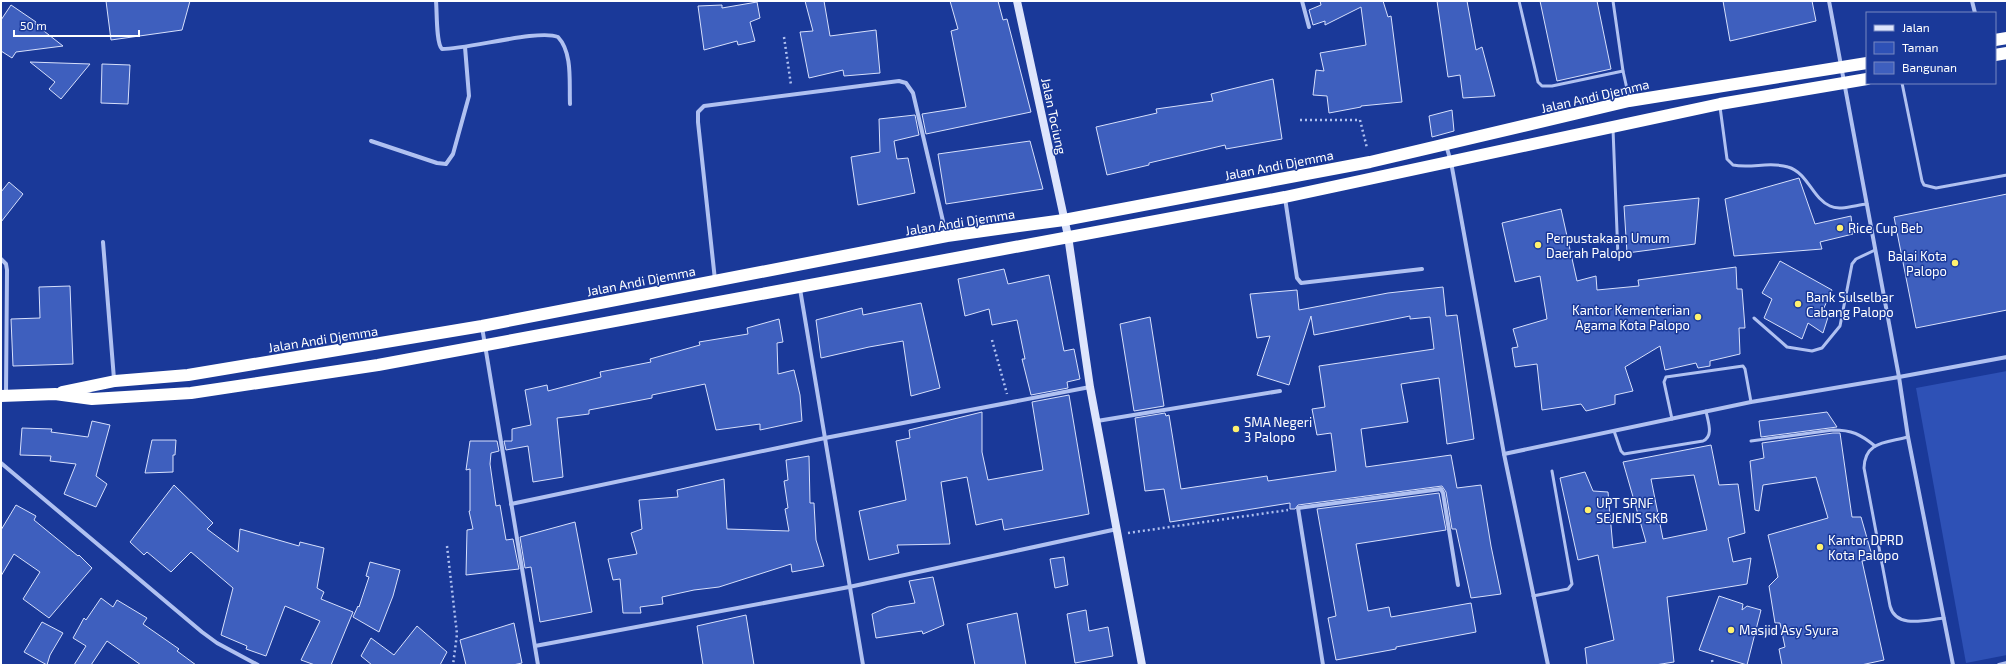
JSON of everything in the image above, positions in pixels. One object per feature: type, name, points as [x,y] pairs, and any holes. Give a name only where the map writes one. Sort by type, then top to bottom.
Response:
[{"type":"highway","points":[[1996,40],[2007,38]]},
{"type":"highway","points":[[1996,55],[2007,53]]},
{"type":"highway","name":"Jalan Andi Djemma","points":[[55,394],[114,381],[188,374],[482,326],[947,236],[1064,220],[1370,162],[1446,146],[1629,101],[1866,63]]},
{"type":"highway","name":"Jalan Andi Djemma","points":[[3,396],[55,394],[92,399],[191,393],[378,365],[1285,197],[1720,104],[1866,79]]},
{"type":"highway","points":[[188,374],[191,393]]},
{"type":"street","points":[[436,1],[439,47],[442,49],[465,47],[539,35],[558,37],[565,47],[568,57],[570,104]]},
{"type":"street","name":"Jalan Tociung","points":[[1017,1],[1068,236],[1090,387],[1119,532],[1142,665]]},
{"type":"street","points":[[1302,1],[1309,27]]},
{"type":"street","points":[[1829,1],[1840,67],[1845,83],[1866,204],[1899,377],[1908,436],[1953,665]]},
{"type":"street","points":[[1972,1],[1974,12]]},
{"type":"street","points":[[371,141],[442,165],[449,161],[453,154],[465,116],[469,96],[465,47]]},
{"type":"street","points":[[715,281],[698,112],[704,106],[792,96],[899,81],[906,83],[913,93],[947,236]]},
{"type":"street","points":[[1446,146],[1451,162],[1504,454],[1548,665]]},
{"type":"street","points":[[1285,197],[1297,278],[1301,283],[1422,269]]},
{"type":"street","points":[[103,242],[114,381]]},
{"type":"street","points":[[1,260],[6,264],[7,270],[3,396]]},
{"type":"street","points":[[799,286],[863,665]]},
{"type":"street","points":[[482,326],[510,504],[538,665]]},
{"type":"street","points":[[1504,454],[1751,402],[2007,357]]},
{"type":"street","points":[[510,504],[825,438],[1090,387]]},
{"type":"street","points":[[1097,421],[1280,391]]},
{"type":"street","points":[[1,463],[202,632],[217,643],[258,665]]},
{"type":"street","points":[[1323,665],[1298,508],[1441,489],[1443,493],[1458,584]]},
{"type":"street","points":[[535,646],[849,588],[1119,532]]},
{"type":"street","points":[[1999,665],[2007,663]]},
{"type":"lane","points":[[1520,1],[1538,82],[1542,86],[1552,86],[1623,71]]},
{"type":"lane","points":[[1613,1],[1629,101]]},
{"type":"lane","points":[[1902,84],[1924,185],[1936,188],[2007,175]]},
{"type":"lane","points":[[1720,104],[1727,159],[1730,162],[1739,166],[1781,165],[1789,167],[1798,170],[1822,200],[1830,206],[1838,208],[1866,204]]},
{"type":"lane","points":[[1613,128],[1618,257]]},
{"type":"lane","points":[[1754,318],[1787,347],[1812,351],[1822,348],[1840,326],[1852,264],[1856,259],[1875,250]]},
{"type":"lane","points":[[1672,419],[1664,382],[1666,378],[1743,366],[1745,369],[1751,402]]},
{"type":"lane","points":[[1614,431],[1621,451],[1624,454],[1703,442],[1710,434],[1706,411]]},
{"type":"lane","points":[[1752,442],[1833,430],[1844,430],[1856,432],[1875,446]]},
{"type":"lane","points":[[1908,436],[1869,449],[1864,468],[1892,613],[1896,618],[1910,622],[1944,618]]},
{"type":"lane","points":[[1533,596],[1568,589],[1572,584],[1552,471]]},
{"type":"path","points":[[784,37],[792,96]]},
{"type":"path","points":[[1300,120],[1360,120],[1370,162]]},
{"type":"path","points":[[992,340],[1009,402]]},
{"type":"path","points":[[1119,532],[1298,508]]},
{"type":"path","points":[[447,546],[456,634],[453,665]]},
{"type":"path","points":[[1712,660],[1713,665]]},
{"type":"green space","points":[[2007,371],[2007,655],[1966,663],[1916,388]]},
{"type":"building","points":[[106,1],[190,1],[182,30],[111,40]]},
{"type":"building","points":[[805,1],[824,1],[830,36],[876,30],[880,73],[844,76],[843,70],[809,78],[800,32],[813,31]]},
{"type":"building","points":[[950,1],[998,1],[1003,20],[1007,19],[1031,112],[926,134],[922,114],[966,107],[951,31],[958,29]]},
{"type":"building","points":[[1320,1],[1383,1],[1388,17],[1391,16],[1402,102],[1361,106],[1329,113],[1327,96],[1313,95],[1316,70],[1324,71],[1320,53],[1366,45],[1361,7],[1325,25],[1325,21],[1313,25],[1309,10],[1321,5]]},
{"type":"building","points":[[1437,1],[1467,1],[1476,50],[1482,47],[1495,96],[1463,98],[1460,75],[1448,77]]},
{"type":"building","points":[[1540,1],[1597,1],[1611,69],[1557,81]]},
{"type":"building","points":[[1723,1],[1812,1],[1816,21],[1730,41]]},
{"type":"building","points":[[757,2],[760,18],[750,22],[755,41],[738,45],[737,41],[704,50],[698,6],[722,5],[722,8]]},
{"type":"building","points":[[11,5],[36,22],[35,24],[63,46],[16,52],[12,58],[1,51],[1,20]]},
{"type":"building","points":[[30,62],[90,64],[61,99],[49,89],[55,82]]},
{"type":"building","points":[[102,64],[130,65],[128,104],[101,103]]},
{"type":"building","points":[[1273,79],[1282,139],[1226,149],[1225,145],[1149,163],[1149,165],[1107,175],[1096,127],[1157,113],[1156,109],[1213,101],[1211,94]]},
{"type":"building","points":[[1452,110],[1454,131],[1432,137],[1429,116]]},
{"type":"building","points":[[915,115],[919,135],[894,141],[897,159],[908,158],[915,193],[858,205],[851,157],[880,152],[879,119]]},
{"type":"building","points":[[1030,141],[1043,189],[946,204],[938,154]]},
{"type":"building","points":[[1799,178],[1815,224],[1851,216],[1853,234],[1820,242],[1822,249],[1734,256],[1725,199]]},
{"type":"building","points":[[9,182],[23,194],[1,222],[1,192]]},
{"type":"building","name":"Balai Kota Palopo","points":[[2007,194],[2007,310],[1916,328],[1894,217]]},
{"type":"building","points":[[1699,198],[1695,244],[1627,253],[1624,206]]},
{"type":"building","points":[[1561,209],[1577,281],[1596,276],[1597,290],[1639,286],[1638,280],[1736,267],[1737,289],[1742,289],[1745,328],[1739,328],[1740,354],[1710,361],[1710,366],[1698,368],[1696,363],[1665,370],[1660,346],[1625,367],[1633,391],[1615,395],[1615,404],[1586,411],[1581,404],[1542,410],[1537,364],[1515,367],[1512,348],[1518,347],[1513,329],[1547,319],[1540,276],[1515,282],[1502,223]]},
{"type":"building","name":"Bank Sulselbar Cabang Palopo","points":[[1780,261],[1832,290],[1823,310],[1829,314],[1823,333],[1808,323],[1802,339],[1764,318],[1772,299],[1762,293]]},
{"type":"building","points":[[1004,269],[1008,284],[1049,275],[1064,351],[1074,349],[1080,379],[1067,382],[1068,388],[1031,395],[1022,359],[1025,359],[1017,320],[992,325],[989,309],[965,316],[958,279]]},
{"type":"building","points":[[70,286],[73,364],[13,366],[11,319],[40,318],[39,287]]},
{"type":"building","points":[[1443,287],[1446,316],[1457,315],[1474,439],[1447,444],[1439,378],[1401,384],[1408,422],[1361,429],[1366,467],[1451,455],[1457,488],[1481,485],[1501,594],[1471,598],[1456,529],[1452,529],[1446,492],[1442,486],[1298,505],[1295,509],[1290,509],[1290,503],[1170,522],[1164,489],[1145,491],[1135,418],[1165,413],[1166,416],[1169,415],[1181,489],[1267,476],[1268,481],[1336,471],[1331,433],[1317,435],[1312,409],[1325,407],[1319,366],[1434,349],[1430,317],[1410,319],[1410,316],[1314,335],[1311,316],[1289,385],[1257,375],[1270,336],[1257,338],[1250,294],[1297,290],[1299,310],[1388,293]]},
{"type":"building","points":[[921,303],[940,388],[911,396],[903,341],[821,358],[816,320],[862,308],[863,315]]},
{"type":"building","points":[[1150,317],[1164,406],[1134,411],[1120,324]]},
{"type":"building","points":[[779,319],[783,342],[777,343],[778,374],[794,370],[800,395],[802,421],[760,430],[760,424],[716,430],[705,384],[652,395],[652,398],[589,410],[589,414],[557,418],[563,477],[533,482],[528,446],[506,450],[504,441],[512,441],[512,429],[531,425],[525,390],[547,385],[548,391],[601,377],[600,372],[651,362],[650,359],[700,345],[699,342],[748,334],[747,328]]},
{"type":"building","points":[[1069,395],[1089,514],[1004,530],[1002,519],[976,525],[967,477],[941,482],[950,544],[897,545],[899,553],[869,560],[859,511],[906,500],[896,441],[910,438],[909,430],[982,412],[982,452],[988,480],[1043,470],[1032,402]]},
{"type":"building","points":[[1827,412],[1837,427],[1761,437],[1759,421]]},
{"type":"building","points":[[92,421],[110,425],[96,476],[107,484],[96,507],[64,494],[76,464],[50,461],[51,456],[20,455],[22,428],[52,429],[51,432],[88,437]]},
{"type":"building","name":"Kantor DPRD Kota Palopo","points":[[1840,433],[1852,517],[1861,517],[1873,559],[1862,561],[1884,660],[1861,665],[1782,665],[1779,649],[1785,647],[1780,623],[1775,623],[1769,586],[1778,577],[1768,535],[1828,518],[1816,477],[1763,485],[1759,511],[1755,510],[1750,461],[1764,458],[1762,443]]},
{"type":"building","points":[[152,440],[176,440],[175,455],[173,455],[173,472],[145,473]]},
{"type":"building","points":[[470,441],[497,441],[499,451],[491,453],[490,464],[496,506],[500,505],[506,540],[513,539],[519,569],[466,575],[467,530],[473,529],[469,511],[470,469],[466,470]]},
{"type":"building","points":[[1711,445],[1719,485],[1738,484],[1745,533],[1728,538],[1733,562],[1751,558],[1747,584],[1667,597],[1674,662],[1655,665],[1587,665],[1585,648],[1614,640],[1598,555],[1578,560],[1560,478],[1585,472],[1593,491],[1608,492],[1613,548],[1646,542],[1623,462]],"holes":[[[1694,475],[1707,530],[1663,539],[1651,479]]]},
{"type":"building","points":[[809,456],[810,503],[814,503],[816,540],[824,566],[792,572],[791,564],[719,587],[694,590],[662,597],[663,604],[640,607],[641,613],[623,613],[620,579],[613,580],[608,559],[637,554],[631,533],[642,529],[639,500],[678,497],[677,490],[724,479],[727,529],[789,531],[785,509],[788,508],[784,481],[788,480],[786,460]]},
{"type":"building","points":[[174,485],[213,523],[207,529],[238,552],[240,529],[299,546],[300,542],[324,548],[317,588],[324,592],[321,599],[353,612],[331,665],[315,665],[301,660],[320,621],[285,606],[266,656],[246,649],[247,646],[221,635],[233,588],[191,552],[171,572],[147,552],[144,555],[130,542]]},
{"type":"building","points":[[1439,493],[1446,530],[1356,544],[1368,611],[1389,607],[1391,617],[1471,603],[1476,632],[1336,660],[1328,618],[1336,616],[1317,509]]},
{"type":"building","points":[[16,505],[36,516],[34,520],[78,556],[79,555],[92,568],[49,618],[23,599],[40,572],[14,554],[1,576],[1,530]]},
{"type":"building","points":[[575,522],[592,612],[540,622],[531,567],[525,568],[520,537]]},
{"type":"building","points":[[1064,557],[1068,585],[1055,588],[1050,559]]},
{"type":"building","points":[[370,562],[400,570],[393,596],[379,632],[353,617],[358,606],[359,607],[369,577],[366,576]]},
{"type":"building","points":[[933,577],[944,625],[923,634],[922,631],[876,638],[872,614],[888,607],[915,603],[909,581]]},
{"type":"building","name":"Masjid Asy Syura","points":[[1719,596],[1743,604],[1742,610],[1747,606],[1761,610],[1747,665],[1699,650]]},
{"type":"building","points":[[101,598],[113,607],[117,600],[147,618],[143,624],[179,649],[177,651],[196,665],[141,665],[107,641],[91,665],[74,665],[86,646],[73,638],[84,618],[86,620]]},
{"type":"building","points":[[1086,610],[1089,631],[1108,627],[1113,656],[1075,663],[1067,614]]},
{"type":"building","points":[[1017,613],[1026,665],[975,665],[967,624]]},
{"type":"building","points":[[746,615],[754,665],[703,665],[697,626]]},
{"type":"building","points":[[42,622],[63,633],[50,655],[47,665],[24,652]]},
{"type":"building","points":[[514,623],[522,663],[513,665],[466,665],[460,640]]},
{"type":"building","points":[[417,626],[447,652],[440,665],[372,665],[361,656],[371,638],[394,655]]},
{"type":"place","name":"Rice Cup Beb","points":[[1840,228]]},
{"type":"place","name":"Perpustakaan Umum Daerah Palopo","points":[[1538,245]]},
{"type":"place","name":"Balai Kota Palopo","points":[[1955,263]]},
{"type":"place","name":"Bank Sulselbar Cabang Palopo","points":[[1798,304]]},
{"type":"place","name":"Kantor Kementerian Agama Kota Palopo","points":[[1698,317]]},
{"type":"place","name":"SMA Negeri 3 Palopo","points":[[1236,429]]},
{"type":"place","name":"UPT SPNF SEJENIS SKB","points":[[1588,510]]},
{"type":"place","name":"Kantor DPRD Kota Palopo","points":[[1820,547]]},
{"type":"place","name":"Masjid Asy Syura","points":[[1731,630]]}]
